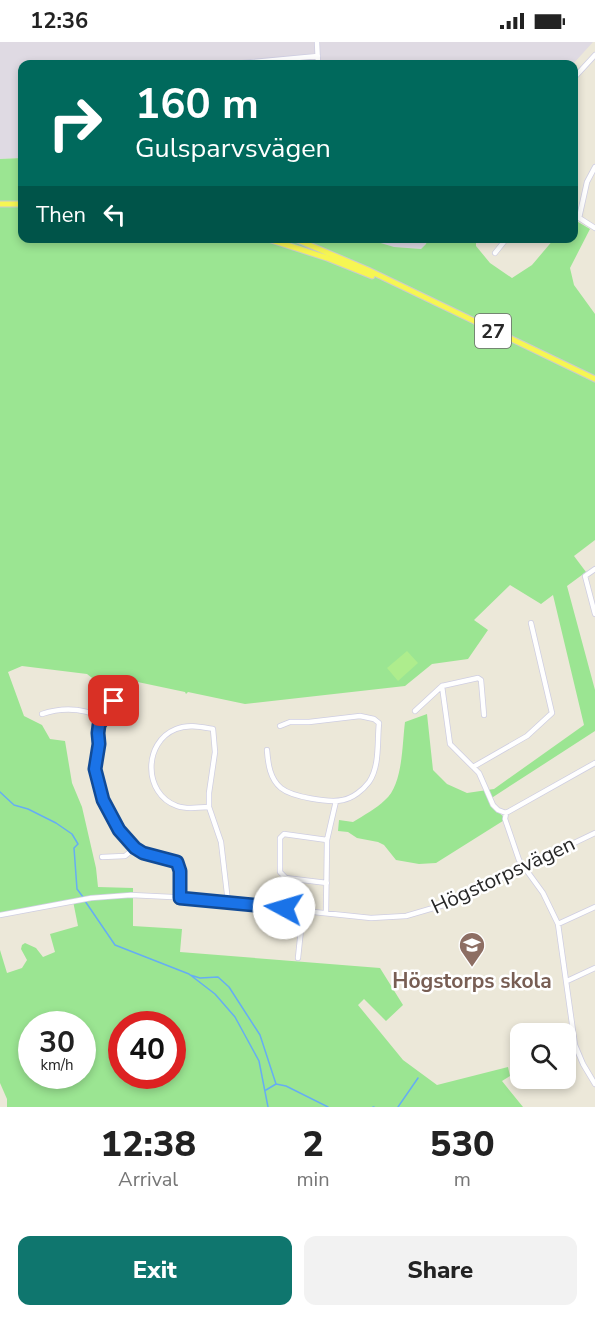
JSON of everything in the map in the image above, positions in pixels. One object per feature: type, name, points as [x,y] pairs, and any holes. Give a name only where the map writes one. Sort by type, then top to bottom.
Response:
[{"type":"main road","points":[[0,204],[18,204]]},
{"type":"main road","name":"27","points":[[282,243],[390,283]]},
{"type":"main road","name":"27","points":[[304,243],[595,379]]},
{"type":"street","points":[[317,42],[318,60]]},
{"type":"street","points":[[578,74],[595,55]]},
{"type":"street","points":[[274,60],[318,56]]},
{"type":"street","points":[[595,167],[587,182],[579,218],[595,228]]},
{"type":"street","points":[[495,253],[503,243]]},
{"type":"street","points":[[595,569],[585,576],[595,614]]},
{"type":"street","points":[[473,767],[527,736],[552,713],[531,623]]},
{"type":"street","points":[[416,711],[442,686],[478,678],[481,680],[484,715]]},
{"type":"street","points":[[442,686],[450,744],[479,773],[493,805],[498,810],[506,813],[595,763]]},
{"type":"street","points":[[115,697],[99,725],[96,759],[98,788],[119,830],[135,848],[143,853],[177,862],[180,871],[180,898]]},
{"type":"street","points":[[42,714],[71,709],[93,712],[103,718]]},
{"type":"street","points":[[267,750],[268,766],[273,778],[280,788],[291,794],[336,801],[362,790],[370,780],[375,769],[379,723],[374,719],[360,716],[291,722],[280,726]]},
{"type":"street","points":[[209,807],[179,807],[166,800],[154,784],[151,764],[153,752],[166,735],[176,729],[200,726],[213,729],[215,752],[209,807],[221,843],[228,902]]},
{"type":"street","points":[[326,913],[327,840],[336,801]]},
{"type":"street","points":[[506,813],[505,819],[523,867],[543,893],[558,924],[575,1045],[595,1084]]},
{"type":"street","name":"Högstorpsvägen","points":[[0,915],[102,897],[131,895],[228,902],[371,918],[406,916],[447,904],[595,832]]},
{"type":"street","points":[[327,840],[284,834],[279,838],[280,872],[286,878],[327,883]]},
{"type":"street","points":[[102,857],[125,856],[135,848]]},
{"type":"street","points":[[558,924],[595,907]]},
{"type":"street","points":[[298,958],[303,910]]},
{"type":"street","points":[[567,981],[595,968]]},
{"type":"shaded area","points":[[0,42],[593,42],[577,60],[18,60],[18,158],[0,159]]},
{"type":"shaded area","points":[[379,243],[426,243],[421,249],[394,247]]},
{"type":"green space","points":[[18,158],[18,243],[381,243],[394,247],[421,249],[426,243],[476,243],[490,263],[512,278],[532,265],[551,243],[578,243],[578,222],[590,229],[570,268],[574,285],[595,314],[595,540],[574,556],[586,572],[567,586],[595,690],[595,731],[490,799],[496,810],[506,819],[436,863],[419,864],[396,860],[384,845],[378,842],[338,831],[339,820],[353,822],[378,806],[391,793],[401,764],[405,722],[427,714],[433,770],[447,784],[467,793],[494,789],[584,725],[553,595],[541,604],[510,585],[474,620],[488,630],[468,659],[432,664],[405,686],[245,704],[188,692],[186,694],[114,677],[96,681],[87,674],[22,666],[8,672],[24,716],[42,725],[50,739],[65,741],[72,783],[82,807],[98,887],[133,888],[133,926],[182,929],[180,952],[380,968],[403,1005],[386,1021],[364,999],[358,1005],[403,1060],[437,1085],[508,1067],[510,1076],[502,1081],[523,1107],[7,1107],[7,1099],[0,1083],[0,950],[7,973],[22,968],[27,960],[21,949],[25,943],[36,948],[43,957],[55,952],[50,934],[78,926],[73,901],[0,915],[0,159]]},
{"type":"green space","points":[[407,651],[418,663],[398,681],[387,668]]},
{"type":"waterway","points":[[0,792],[14,805],[28,809],[72,834],[78,844],[74,848],[77,889],[83,897]]},
{"type":"waterway","points":[[85,901],[115,945],[189,974],[215,994],[235,1017],[259,1061],[268,1107]]},
{"type":"waterway","points":[[190,975],[200,978],[218,977],[229,987],[260,1035],[276,1084]]},
{"type":"waterway","points":[[398,1107],[418,1078]]},
{"type":"waterway","points":[[266,1090],[276,1084],[286,1086],[328,1107]]},
{"type":"place","name":"Högstorps skola","points":[[472,968]]},
{"type":"route","points":[[114,701],[99,725],[95,769],[98,788],[106,808],[126,839],[143,853],[179,864],[180,898],[284,908]]}]
